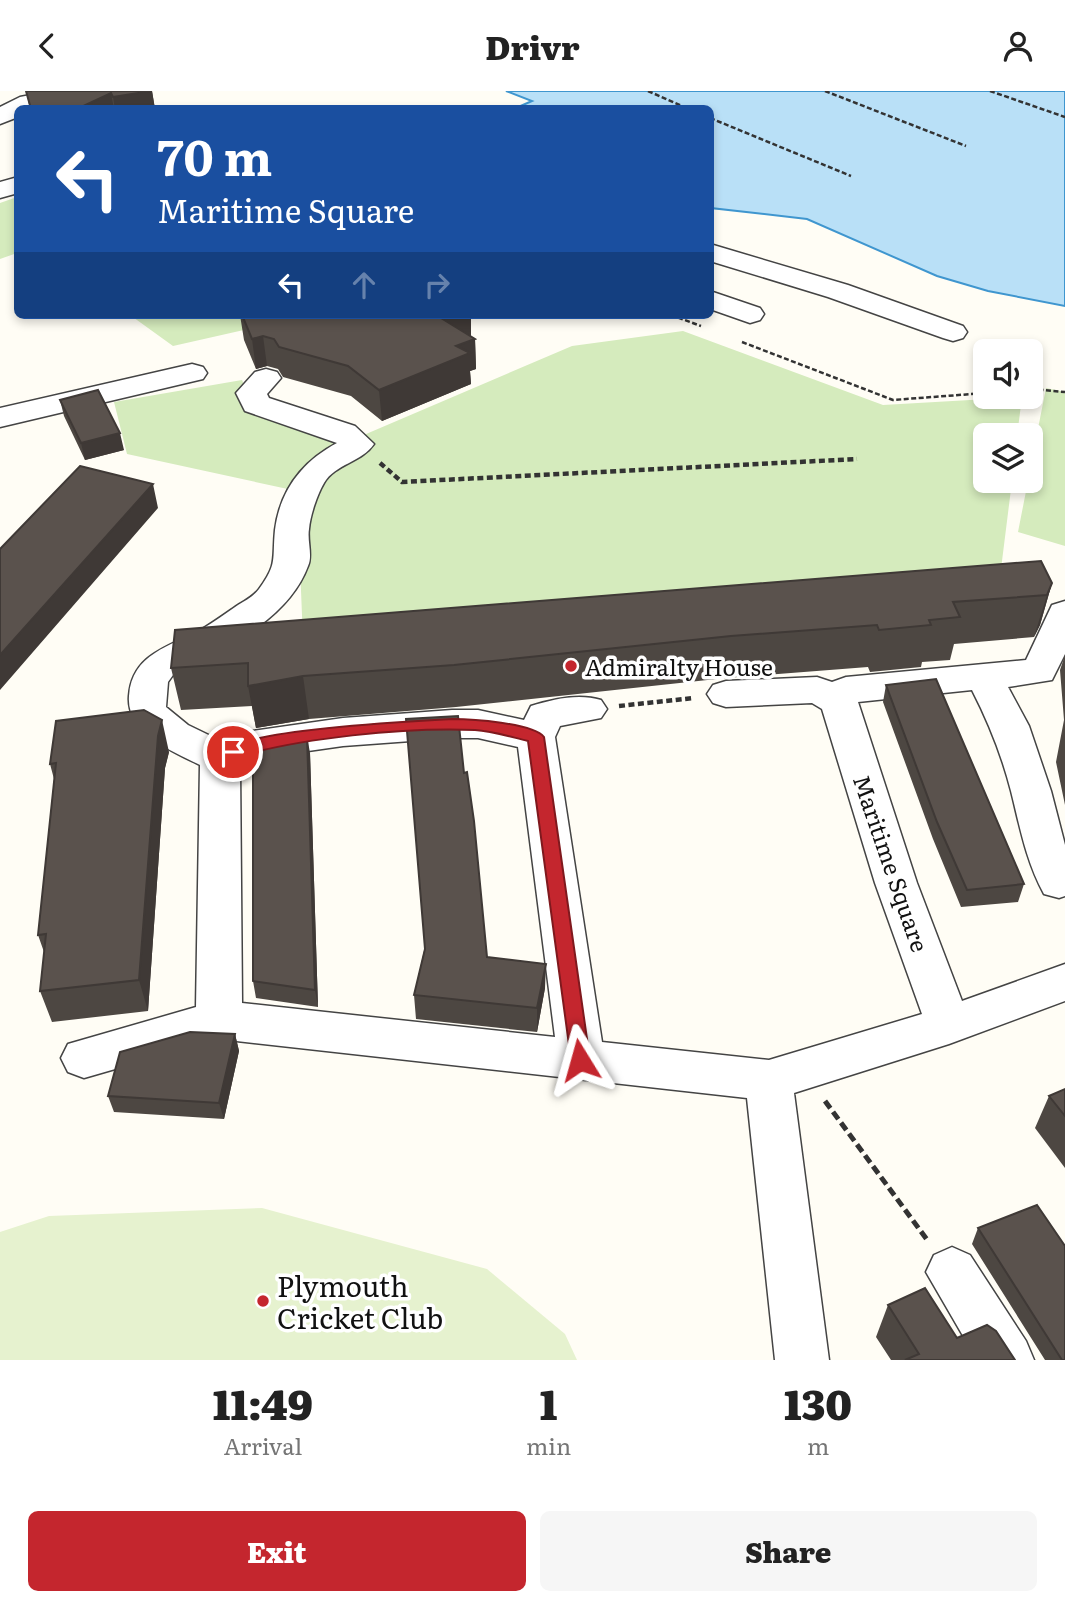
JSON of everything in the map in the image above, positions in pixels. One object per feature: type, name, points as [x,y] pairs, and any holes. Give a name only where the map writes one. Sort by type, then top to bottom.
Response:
[{"type":"street","points":[[22,105],[62,96],[68,105]]},
{"type":"street","points":[[714,255],[838,291],[953,333]]},
{"type":"street","points":[[714,300],[750,314]]},
{"type":"street","points":[[0,418],[28,409],[192,373]]},
{"type":"street","points":[[265,378],[251,393],[256,404],[344,433],[358,444],[326,462],[309,479],[292,528],[292,565],[269,601],[216,637],[160,666],[149,680],[147,711],[174,735],[220,758],[258,744],[343,732],[425,726],[478,724],[536,737]]},
{"type":"street","points":[[726,694],[817,690],[839,701],[846,690],[1039,671],[1065,613]]},
{"type":"street","points":[[983,676],[1010,726],[1031,791],[1040,834],[1059,882]]},
{"type":"street","name":"Maritime Square","points":[[839,701],[896,883],[949,1025]]},
{"type":"street","points":[[580,1060],[536,737],[545,715],[588,709]]},
{"type":"street","points":[[219,1020],[220,758]]},
{"type":"street","points":[[84,1058],[219,1020],[580,1060],[785,1075],[949,1025],[1065,982]]},
{"type":"street","points":[[785,1075],[802,1360]]},
{"type":"street","points":[[952,1272],[1007,1360]]},
{"type":"path","points":[[648,91],[680,105]]},
{"type":"path","points":[[825,91],[966,146]]},
{"type":"path","points":[[990,91],[1065,117]]},
{"type":"path","points":[[714,119],[851,176]]},
{"type":"path","points":[[681,319],[710,330]]},
{"type":"path","points":[[737,340],[893,400],[973,394]]},
{"type":"path","points":[[1043,388],[1065,392]]},
{"type":"path","points":[[358,444],[402,482],[857,459]]},
{"type":"path","points":[[588,709],[726,694]]},
{"type":"path","points":[[785,1075],[952,1272]]},
{"type":"green space","points":[[14,198],[14,254],[0,259],[0,203]]},
{"type":"green space","points":[[136,319],[293,319],[173,346]]},
{"type":"green space","points":[[683,331],[883,405],[973,400],[973,409],[1020,409],[1019,423],[973,423],[973,493],[1010,493],[997,601],[303,640],[297,491],[127,454],[114,402],[242,380],[257,416],[345,443],[572,346]]},
{"type":"green space","points":[[1046,388],[1065,392],[1065,546],[1018,532],[1026,493],[1043,493],[1043,423],[1039,423]]},
{"type":"green space","name":"Plymouth Cricket Club","points":[[262,1208],[487,1269],[565,1334],[577,1360],[0,1360],[0,1232],[49,1216]]},
{"type":"water","points":[[506,91],[1065,91],[1065,306],[988,291],[937,276],[807,219],[714,208],[714,105],[523,105],[532,101]]},
{"type":"building","points":[[26,91],[151,91],[113,97],[111,93],[86,105],[30,105]]},
{"type":"building","points":[[244,319],[443,319],[475,339],[456,346],[470,353],[379,390],[348,366],[279,347],[274,339],[263,336],[252,339]]},
{"type":"building","points":[[98,390],[120,433],[81,443],[60,400]]},
{"type":"building","points":[[80,466],[153,484],[0,655],[0,549]]},
{"type":"building","points":[[1041,561],[1052,583],[1047,595],[953,602],[960,617],[929,620],[931,625],[879,630],[877,625],[731,636],[454,665],[303,676],[248,686],[248,663],[171,668],[175,630]]},
{"type":"building","points":[[936,679],[1024,884],[967,890],[937,822],[886,685]]},
{"type":"building","points":[[144,710],[162,720],[158,736],[139,980],[40,991],[46,934],[38,935],[56,763],[50,764],[56,721]]},
{"type":"building","points":[[458,716],[464,773],[467,772],[474,821],[487,957],[546,964],[537,1008],[414,995],[425,949],[406,719]]},
{"type":"building","points":[[307,736],[315,990],[253,981],[253,744]]},
{"type":"building","points":[[190,1032],[235,1034],[219,1103],[108,1096],[120,1052]]},
{"type":"building","points":[[1065,1089],[1065,1116],[1049,1096]]},
{"type":"building","points":[[1037,1205],[1065,1246],[1065,1360],[1062,1360],[978,1228]]},
{"type":"building","points":[[925,1288],[957,1338],[987,1325],[996,1331],[1015,1360],[905,1360],[919,1354],[888,1305]]},
{"type":"place","name":"Admiralty House","points":[[571,666]]},
{"type":"place","name":"Plymouth Cricket Club","points":[[263,1301]]},
{"type":"route","points":[[233,752],[246,746],[343,732],[452,724],[478,724],[536,737],[580,1060]]}]
